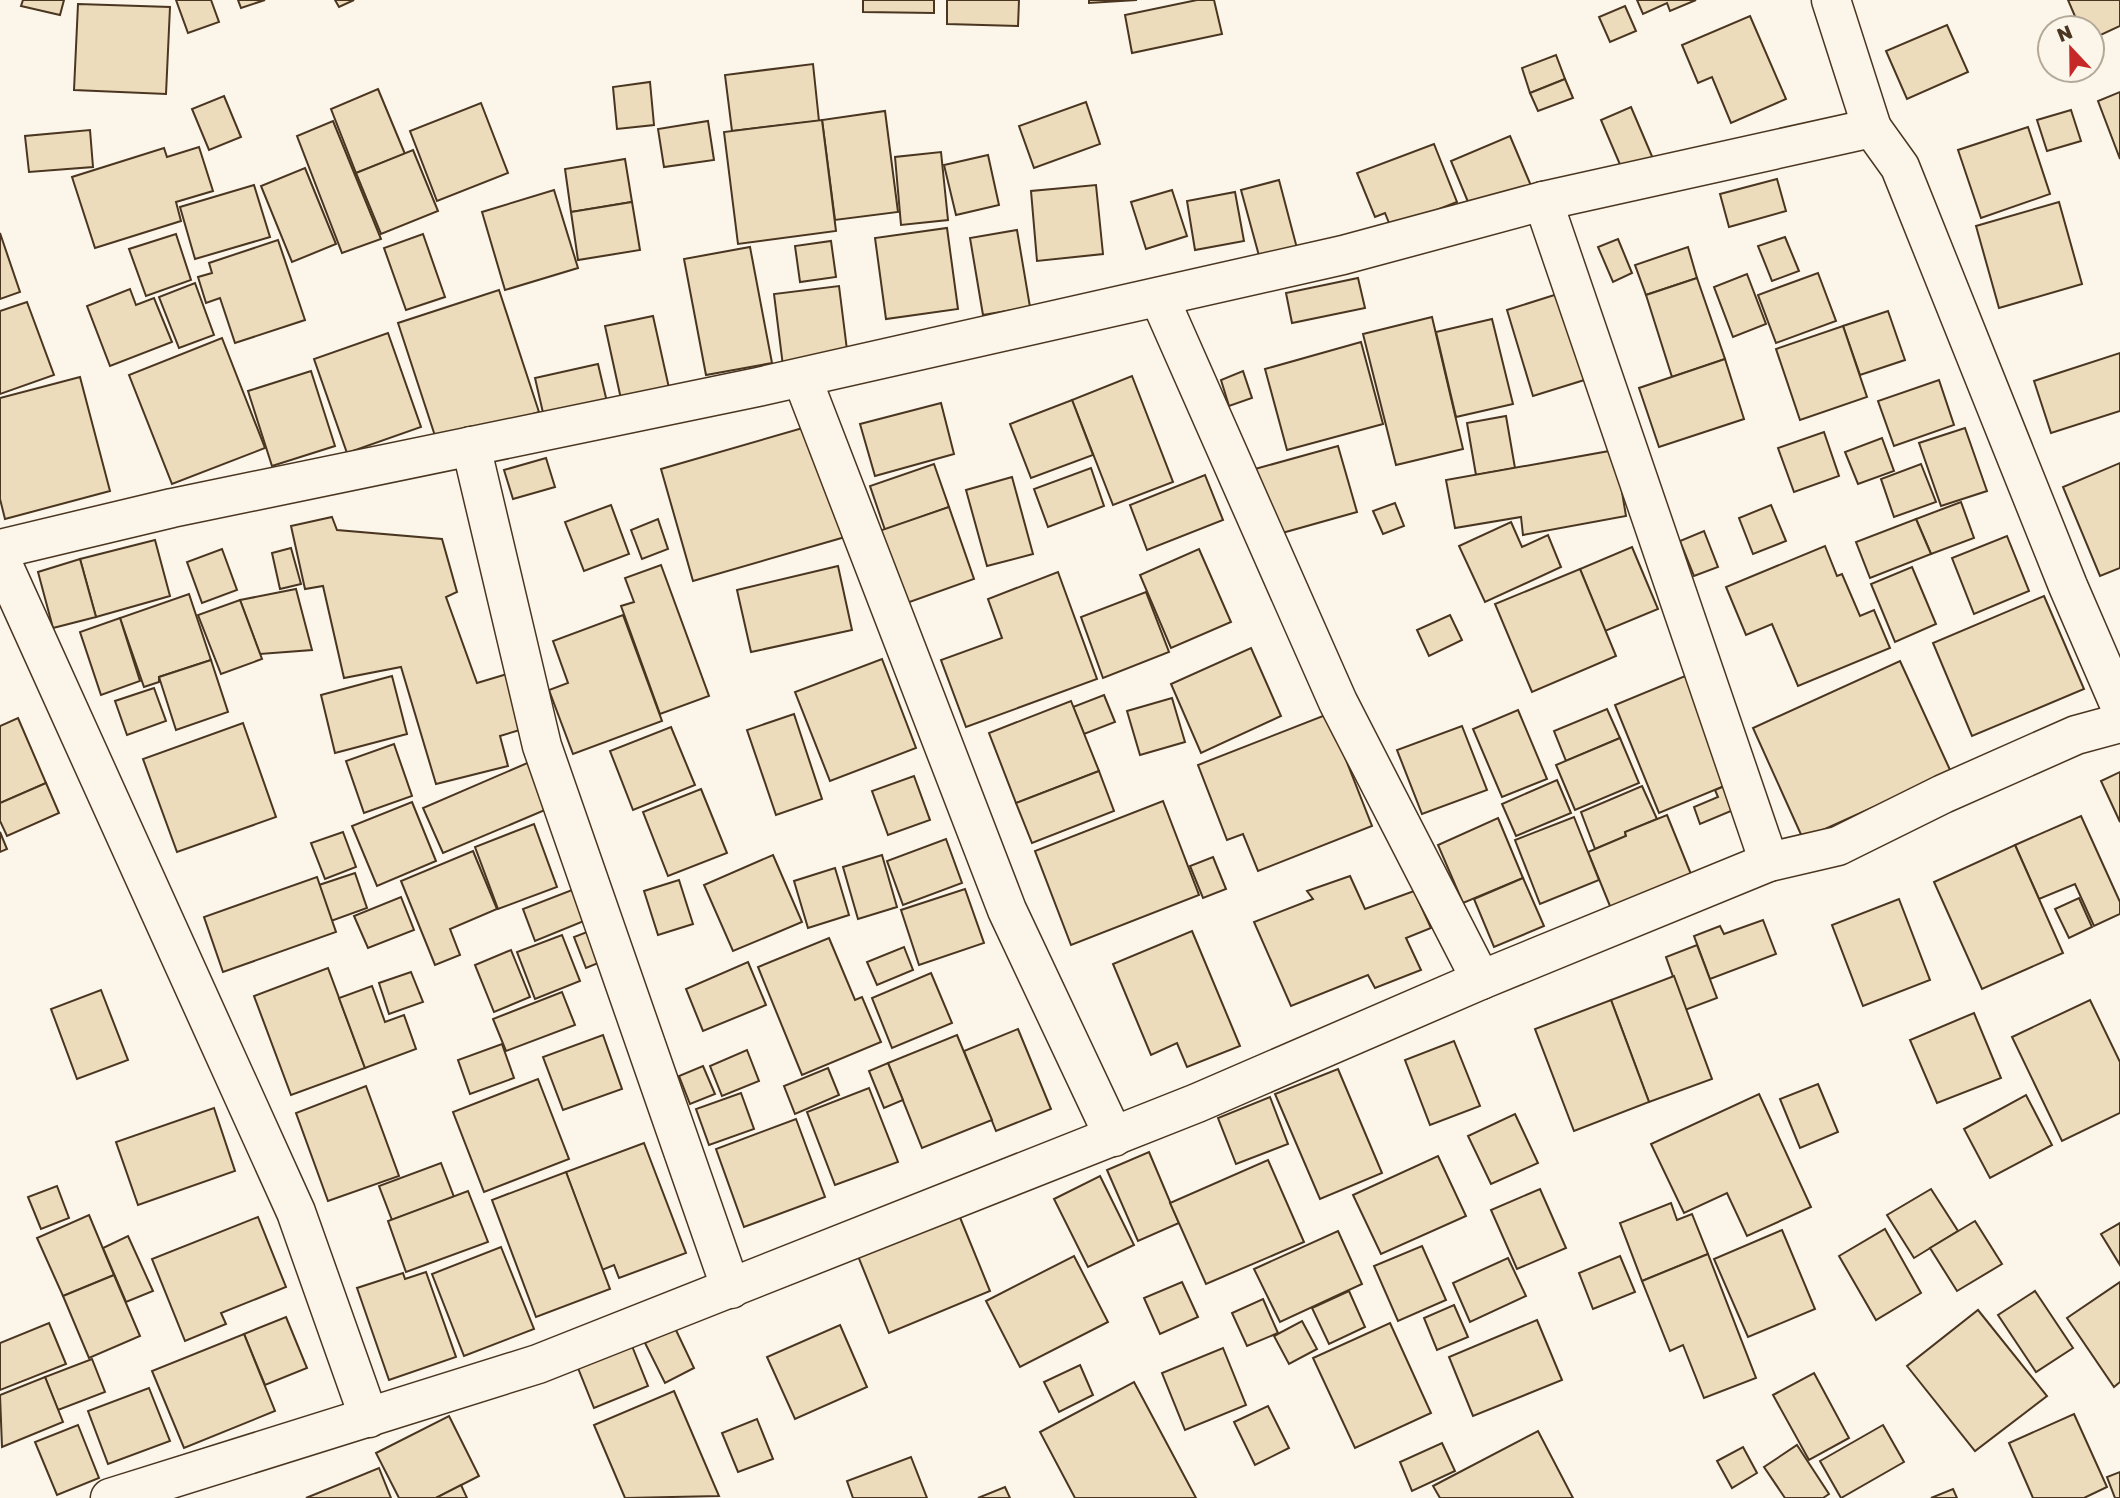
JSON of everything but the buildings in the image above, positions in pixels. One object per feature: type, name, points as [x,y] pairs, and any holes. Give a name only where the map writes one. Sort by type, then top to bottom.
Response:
[{"type":"street","points":[[1831,0],[1872,128],[1900,167],[2068,586],[2120,706]]},
{"type":"street","points":[[0,548],[172,508],[802,377],[1343,255],[1544,201],[1872,128]]},
{"type":"street","points":[[1544,201],[1769,862]]},
{"type":"street","points":[[1158,297],[1338,702],[1481,980]]},
{"type":"street","points":[[802,377],[1007,910],[1114,1137]]},
{"type":"street","points":[[471,446],[542,746],[731,1289]]},
{"type":"street","points":[[0,558],[296,1212],[369,1418]]},
{"type":"street","points":[[110,1498],[538,1364],[1114,1137],[1481,980],[1769,862],[1838,846],[1943,794],[2076,735],[2120,723]]}]
